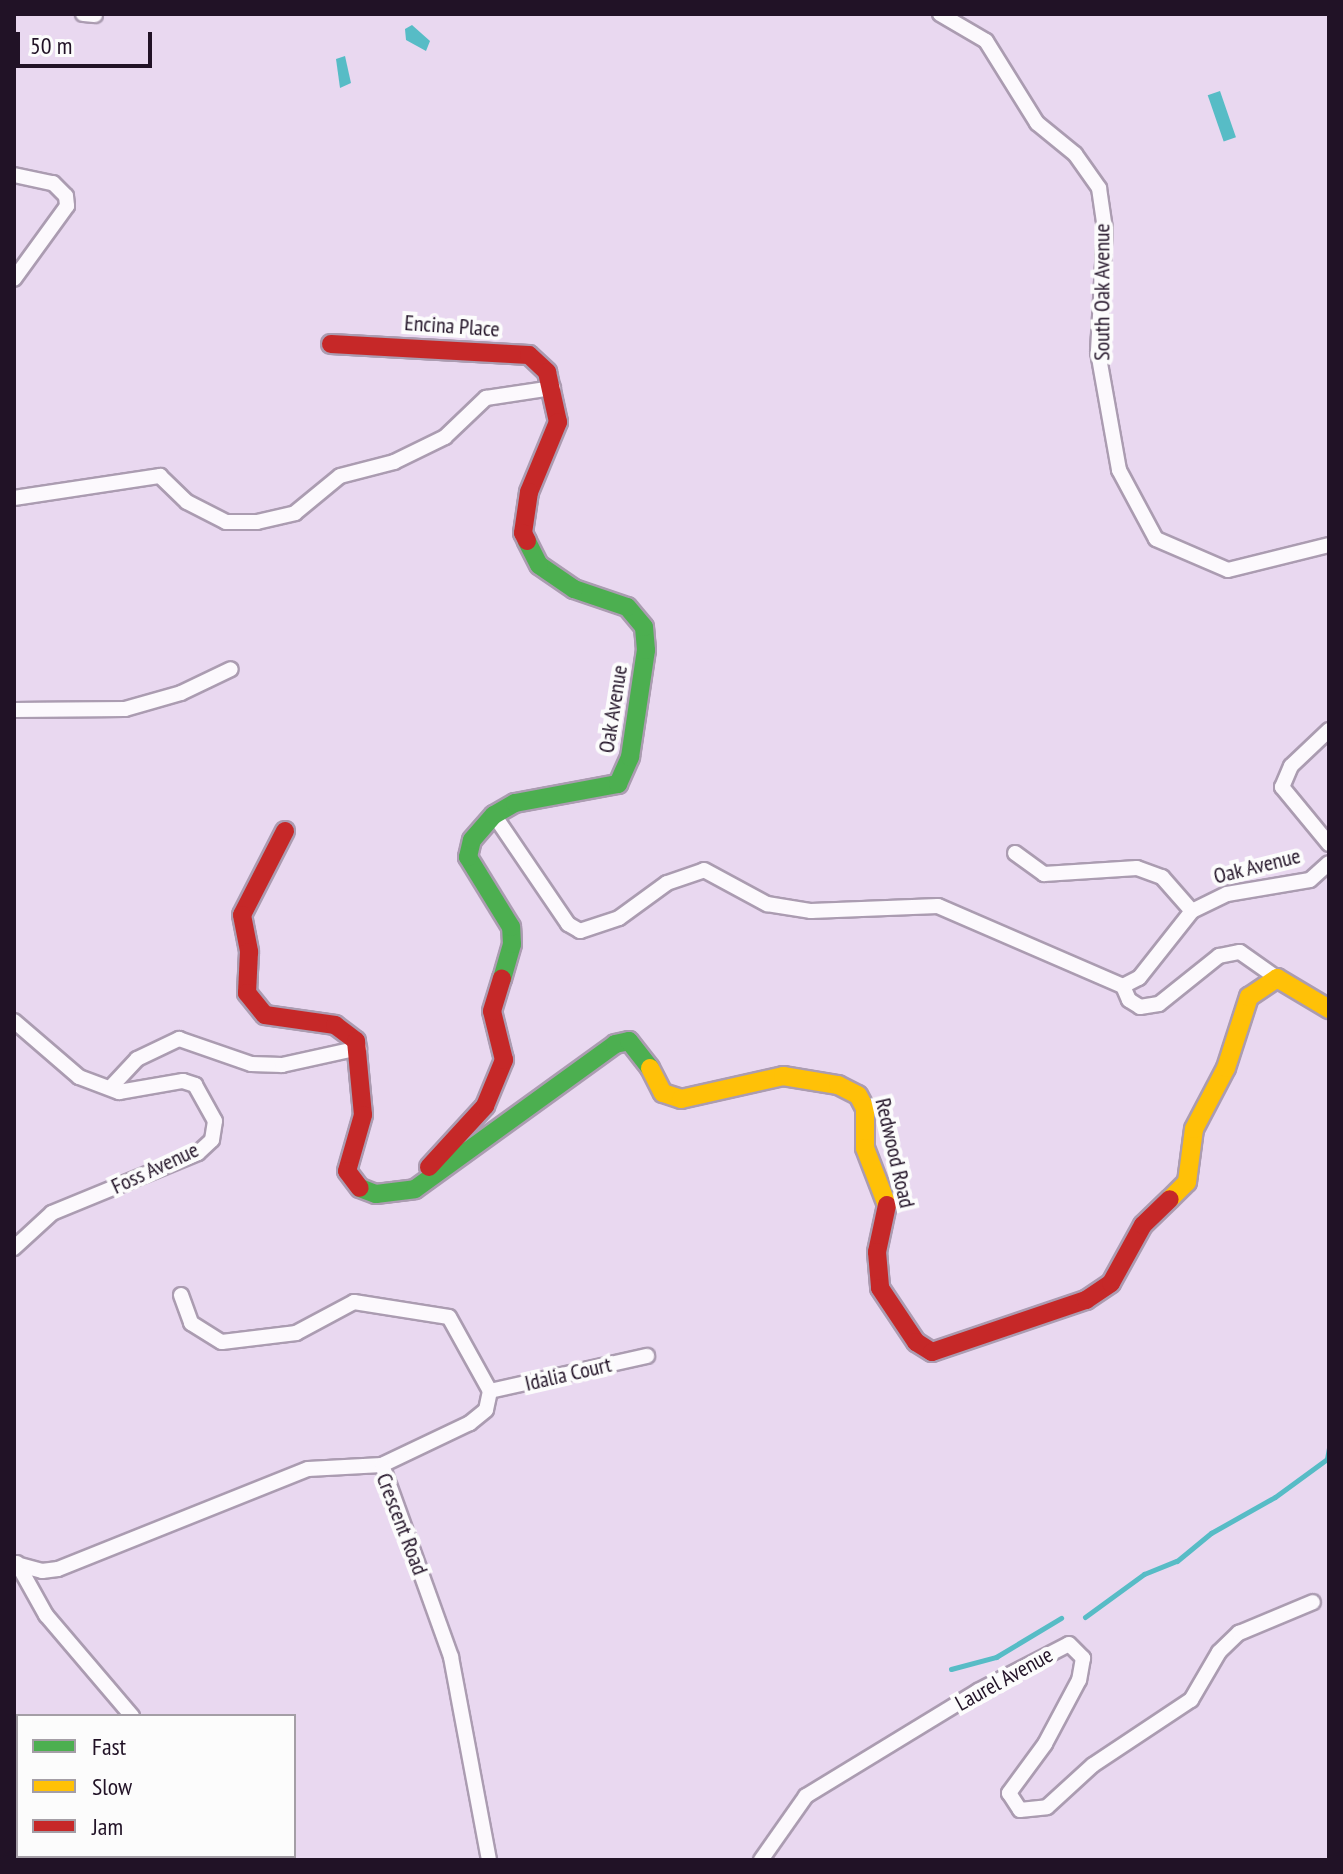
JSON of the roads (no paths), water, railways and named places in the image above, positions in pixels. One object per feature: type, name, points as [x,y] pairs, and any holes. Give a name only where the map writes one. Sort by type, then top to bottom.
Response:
[{"type":"street","name":"South Oak Avenue","points":[[940,14],[986,41],[1037,123],[1075,154],[1099,188],[1105,229],[1098,352],[1119,470],[1156,539],[1228,570],[1329,545]]},
{"type":"street","points":[[14,175],[53,183],[66,196],[67,206],[14,279]]},
{"type":"street","name":"Encina Place","points":[[331,344],[529,355],[547,372],[553,388]]},
{"type":"street","points":[[14,498],[160,476],[187,502],[226,522],[257,522],[295,513],[340,476],[394,462],[445,437],[486,398],[553,388]]},
{"type":"street","name":"Oak Avenue","points":[[494,815],[515,803],[618,784],[630,757],[646,650],[644,627],[627,607],[574,589],[539,565],[523,533],[529,492],[558,422],[553,388]]},
{"type":"street","points":[[14,710],[125,709],[181,693],[231,669]]},
{"type":"street","name":"Oak Avenue","points":[[1329,730],[1291,766],[1282,787],[1329,844]]},
{"type":"street","points":[[285,831],[242,915],[249,952],[247,993],[265,1015],[335,1025],[347,1031],[359,1048],[363,1115],[351,1143],[347,1171],[356,1186],[376,1194],[415,1189],[485,1106],[504,1060],[495,1040],[492,1011],[512,944],[511,927],[468,857],[472,840],[494,815],[568,924],[580,931],[619,918],[667,883],[704,870],[767,904],[811,911],[938,906],[1123,986],[1129,1000],[1140,1007],[1159,1004],[1219,956],[1240,952],[1329,1009]]},
{"type":"street","name":"Oak Avenue","points":[[1015,853],[1044,874],[1137,868],[1162,877],[1192,911]]},
{"type":"street","name":"Oak Avenue","points":[[1123,986],[1139,978],[1192,911],[1227,894],[1310,880],[1329,863]]},
{"type":"street","name":"Redwood Road","points":[[415,1189],[615,1044],[629,1041],[640,1050],[663,1093],[681,1099],[769,1077],[838,1085],[858,1095],[865,1108],[867,1156],[887,1205],[877,1252],[880,1288],[916,1342],[932,1352],[955,1347],[1035,1313],[1086,1300],[1111,1283],[1143,1225],[1187,1182],[1194,1129],[1226,1068],[1249,997],[1277,978]]},
{"type":"street","points":[[14,1021],[79,1077],[111,1087],[137,1059],[179,1039],[251,1064],[282,1065],[359,1048]]},
{"type":"street","name":"Foss Avenue","points":[[14,1248],[52,1213],[198,1153],[212,1140],[215,1121],[195,1085],[183,1081],[129,1092],[111,1087]]},
{"type":"street","points":[[181,1295],[191,1323],[222,1342],[296,1333],[354,1302],[449,1317],[490,1391],[479,1417],[382,1465]]},
{"type":"street","name":"Idalia Court","points":[[490,1391],[647,1356]]},
{"type":"street","name":"Crescent Road","points":[[17,1562],[42,1571],[58,1569],[308,1469],[382,1465],[458,1681],[489,1860]]},
{"type":"street","points":[[17,1562],[46,1615],[130,1714]]},
{"type":"street","name":"Laurel Avenue","points":[[761,1860],[806,1796],[978,1691],[1069,1644],[1083,1658],[1079,1680],[1045,1744],[1009,1793],[1020,1810],[1047,1807],[1093,1765],[1191,1700],[1219,1652],[1239,1633],[1313,1602]]},
{"type":"water","points":[[412,25],[430,41],[426,51],[406,40],[405,29]]},
{"type":"water","points":[[345,56],[351,83],[340,88],[336,59]]},
{"type":"water","points":[[1220,91],[1236,137],[1224,142],[1208,95]]},
{"type":"waterway","points":[[1085,1617],[1144,1574],[1177,1561],[1211,1533],[1275,1497],[1327,1459],[1329,1448]]},
{"type":"waterway","points":[[951,1669],[996,1657],[1061,1618]]}]
